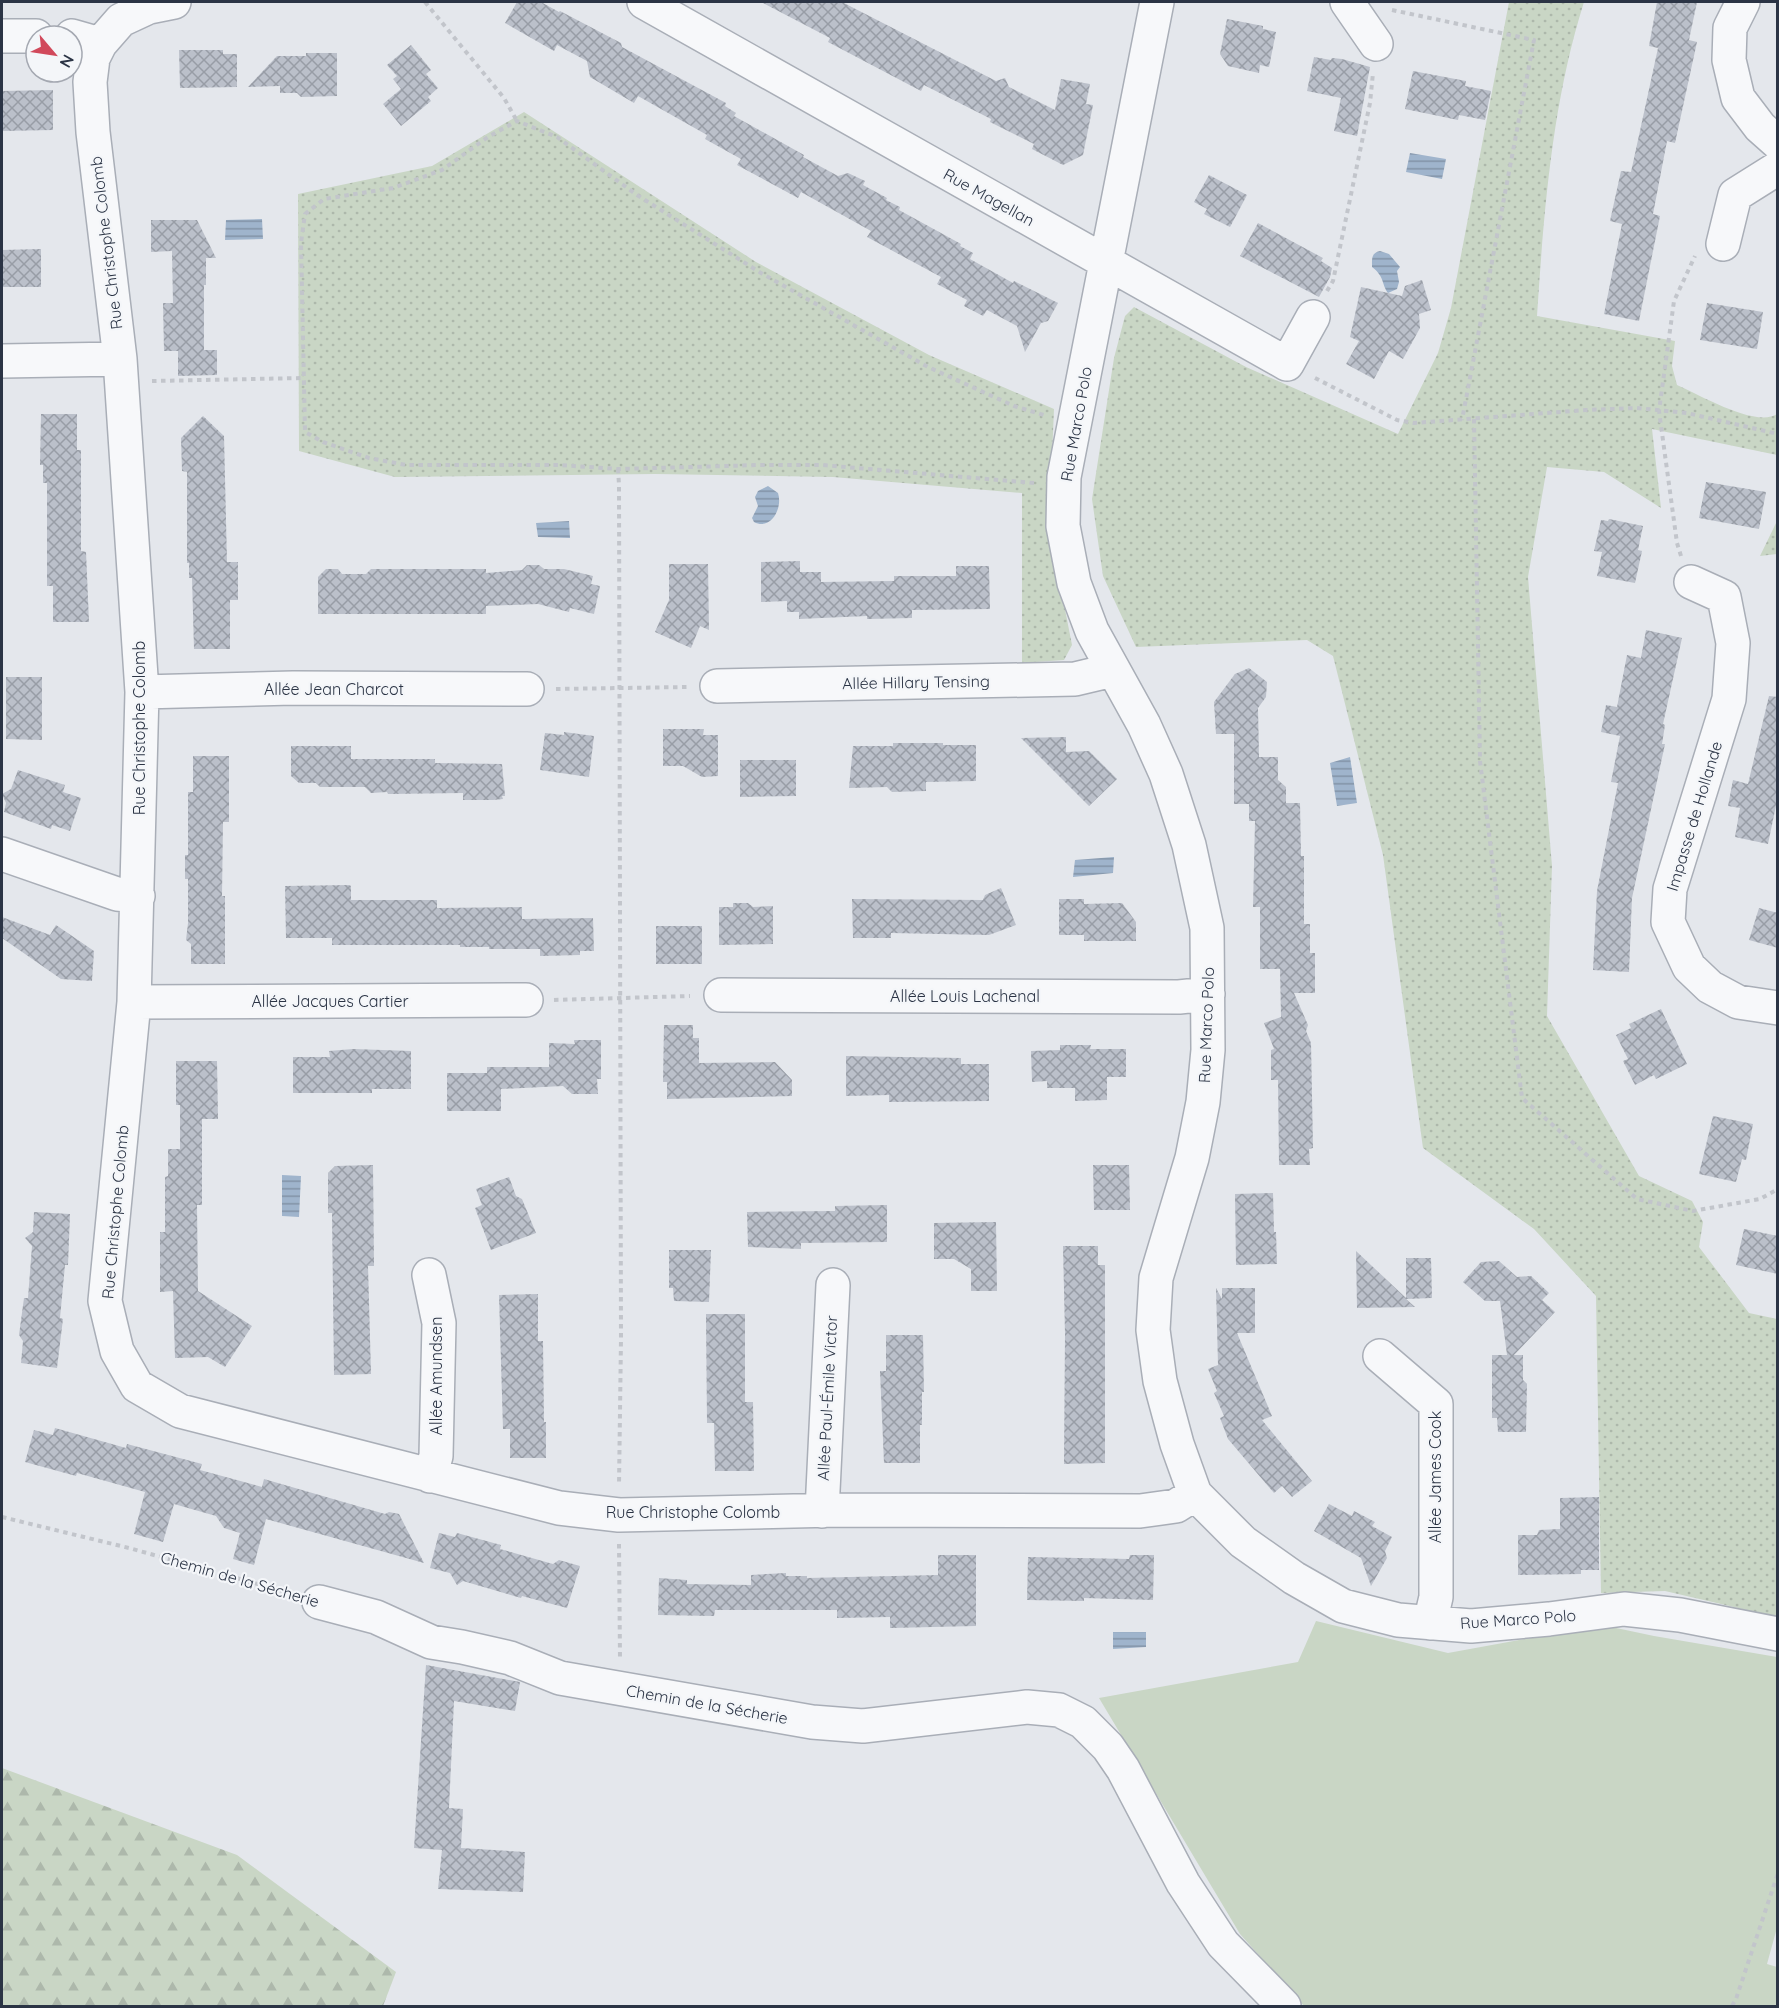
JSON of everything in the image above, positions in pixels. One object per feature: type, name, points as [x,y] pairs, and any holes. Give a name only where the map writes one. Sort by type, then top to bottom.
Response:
[{"type":"street","name":"Rue Christophe Colomb","points":[[174,2],[149,7],[86,40],[93,58],[90,82],[93,132],[121,371],[142,692],[134,1002],[105,1301],[117,1351],[137,1386],[180,1411],[560,1508],[619,1515],[822,1511],[1140,1511],[1176,1506],[1195,1494]]},
{"type":"street","name":"Rue Magellan","points":[[644,2],[1287,364]]},
{"type":"street","name":"Rue Marco Polo","points":[[1156,2],[1064,477],[1063,526],[1074,583],[1092,631],[1144,725],[1166,774],[1189,845],[1207,928],[1208,1050],[1203,1102],[1192,1158],[1156,1278],[1153,1330],[1160,1381],[1195,1494],[1243,1542],[1294,1578],[1343,1606],[1398,1620],[1471,1626],[1624,1609],[1680,1615],[1778,1634]]},
{"type":"street","points":[[1347,2],[1376,44]]},
{"type":"street","points":[[1743,2],[1730,28],[1729,60],[1738,98],[1760,127],[1778,143]]},
{"type":"street","points":[[2,36],[24,36]]},
{"type":"street","points":[[1723,244],[1736,195],[1778,168]]},
{"type":"street","points":[[1287,364],[1313,316]]},
{"type":"street","points":[[2,361],[121,371]]},
{"type":"street","name":"Impasse de Hollande","points":[[1691,582],[1724,597],[1733,643],[1729,699],[1670,889],[1668,922],[1689,967],[1710,987],[1738,1002],[1777,1011]]},
{"type":"street","name":"Allée Hillary Tensing","points":[[717,686],[1076,679],[1113,670]]},
{"type":"street","name":"Allée Jean Charcot","points":[[142,692],[293,688],[527,689]]},
{"type":"street","points":[[2,854],[117,894],[138,896]]},
{"type":"street","name":"Allée Louis Lachenal","points":[[721,995],[1179,997],[1208,994]]},
{"type":"street","name":"Allée Jacques Cartier","points":[[134,1002],[526,1000]]},
{"type":"street","name":"Allée Amundsen","points":[[429,1275],[440,1323],[436,1456],[430,1476]]},
{"type":"street","name":"Allée Paul-Émile Victor","points":[[822,1511],[833,1286]]},
{"type":"street","name":"Allée James Cook","points":[[1380,1356],[1436,1404],[1436,1597],[1430,1623]]},
{"type":"street","name":"Chemin de la Sécherie","points":[[319,1602],[376,1617],[431,1642],[510,1658],[560,1678],[628,1692],[812,1722],[863,1726],[1027,1707],[1059,1710],[1083,1722],[1108,1747],[1123,1769],[1183,1883],[1223,1944],[1284,2007]]},
{"type":"street","name":"Rue Marco Polo","points":[[1730,1625],[1778,1644]]},
{"type":"path","points":[[425,2],[504,98],[518,121],[557,137],[637,195],[761,273],[928,367],[1014,406],[1056,419]]},
{"type":"path","points":[[1313,316],[1333,281],[1370,104],[1376,44],[1385,9],[1534,40],[1462,420]]},
{"type":"path","points":[[518,121],[488,137],[442,170],[393,188],[324,199],[305,214],[301,243],[305,432],[323,442],[369,458],[406,465],[559,465],[618,469],[822,465],[1040,483]]},
{"type":"path","points":[[1691,582],[1677,543],[1659,411],[1674,302],[1694,256],[1723,244]]},
{"type":"path","points":[[1287,364],[1354,396],[1397,420],[1414,423],[1637,408],[1687,414],[1778,434]]},
{"type":"path","points":[[121,371],[145,381],[304,378]]},
{"type":"path","points":[[1474,419],[1480,761],[1522,1098],[1637,1199],[1693,1211],[1760,1199],[1778,1189]]},
{"type":"path","points":[[618,469],[621,1689]]},
{"type":"path","points":[[527,689],[717,686]]},
{"type":"path","points":[[526,1000],[721,995]]},
{"type":"path","name":"Chemin de la Sécherie","points":[[2,1517],[129,1548],[319,1602]]},
{"type":"path","points":[[1732,2007],[1778,1873]]},
{"type":"green space","points":[[1509,2],[1584,2],[1564,79],[1551,157],[1537,316],[1675,341],[1672,366],[1677,385],[1742,414],[1768,417],[1777,414],[1777,455],[1652,429],[1661,508],[1604,472],[1547,467],[1528,577],[1552,866],[1547,1016],[1639,1176],[1692,1201],[1703,1222],[1699,1247],[1749,1313],[1777,1319],[1777,1617],[1665,1591],[1601,1593],[1596,1296],[1534,1229],[1423,1148],[1383,855],[1333,656],[1307,640],[1136,647],[1103,576],[1092,499],[1114,358],[1125,316],[1134,307],[1246,367],[1398,434],[1438,353],[1451,308]]},
{"type":"green space","points":[[524,112],[756,262],[929,355],[1054,409],[1049,528],[1072,645],[1064,660],[1022,663],[1022,493],[833,477],[655,474],[395,477],[299,451],[298,194],[432,166]]},
{"type":"green space","points":[[1777,521],[1777,554],[1760,556]]},
{"type":"green space","points":[[1316,1621],[1448,1653],[1602,1625],[1777,1657],[1778,1924],[1767,1964],[1777,1967],[1777,2006],[1304,2006],[1240,1934],[1099,1698],[1298,1662]]},
{"type":"green space","points":[[2,1768],[237,1855],[396,1972],[383,2006],[2,2006]]},
{"type":"water","points":[[1410,153],[1446,159],[1442,179],[1406,172]]},
{"type":"water","points":[[262,219],[263,239],[225,240],[226,220]]},
{"type":"water","points":[[1380,251],[1389,254],[1400,267],[1397,271],[1399,282],[1397,289],[1388,293],[1381,277],[1372,267],[1374,255]]},
{"type":"water","points":[[768,486],[778,493],[779,505],[770,521],[760,524],[754,522],[752,518],[758,506],[755,497],[758,491]]},
{"type":"water","points":[[569,521],[570,538],[538,537],[536,523]]},
{"type":"water","points":[[1350,757],[1357,803],[1337,806],[1330,763]]},
{"type":"water","points":[[1114,857],[1113,873],[1073,877],[1075,860]]},
{"type":"water","points":[[282,1175],[301,1176],[299,1217],[282,1216]]},
{"type":"water","points":[[1113,1632],[1146,1632],[1146,1647],[1113,1649]]},
{"type":"building","points":[[517,2],[541,2],[560,11],[726,103],[725,106],[736,113],[734,116],[804,155],[803,157],[838,176],[848,173],[865,181],[863,185],[900,207],[899,210],[961,244],[960,246],[973,253],[970,259],[1013,283],[1014,281],[1058,303],[1048,321],[1041,323],[1025,352],[1017,326],[987,310],[983,316],[964,306],[967,300],[937,284],[941,277],[867,237],[871,231],[801,192],[798,198],[737,165],[741,159],[705,139],[707,135],[638,96],[634,103],[590,77],[587,61],[557,45],[554,51],[505,23]]},
{"type":"building","points":[[761,2],[842,2],[996,81],[1005,78],[1009,87],[1055,110],[1061,79],[1090,84],[1086,104],[1093,105],[1083,155],[1063,165],[1032,149],[1034,144],[990,122],[991,119],[924,85],[921,91],[828,42],[830,38]]},
{"type":"building","points":[[1657,2],[1697,2],[1689,40],[1697,42],[1675,143],[1667,141],[1653,214],[1660,216],[1639,321],[1604,314],[1622,224],[1610,221],[1621,171],[1631,172],[1658,48],[1649,46]]},
{"type":"building","points":[[1227,19],[1263,26],[1263,29],[1276,32],[1269,67],[1260,65],[1259,73],[1228,66],[1220,54]]},
{"type":"building","points":[[411,45],[431,70],[426,74],[438,88],[428,97],[431,101],[401,126],[383,104],[401,89],[393,79],[397,76],[387,65]]},
{"type":"building","points":[[179,50],[223,50],[223,54],[237,54],[237,87],[180,88]]},
{"type":"building","points":[[306,53],[337,53],[337,96],[301,97],[297,93],[280,93],[280,86],[248,87],[277,56],[306,56]]},
{"type":"building","points":[[1314,57],[1342,59],[1370,67],[1357,136],[1334,131],[1341,98],[1307,91]]},
{"type":"building","points":[[1413,71],[1466,81],[1465,86],[1491,91],[1485,120],[1459,115],[1458,120],[1405,109]]},
{"type":"building","points":[[53,90],[53,130],[2,131],[2,91]]},
{"type":"building","points":[[1209,175],[1247,195],[1230,227],[1204,214],[1207,209],[1194,202]]},
{"type":"building","points":[[151,220],[197,220],[216,258],[206,258],[204,350],[217,350],[217,375],[178,376],[178,351],[164,351],[163,303],[173,303],[172,251],[151,252]]},
{"type":"building","points":[[1258,223],[1323,258],[1321,261],[1332,268],[1330,277],[1319,297],[1240,256]]},
{"type":"building","points":[[41,249],[41,287],[2,287],[2,250]]},
{"type":"building","points":[[1422,280],[1431,310],[1419,314],[1420,328],[1403,359],[1389,351],[1374,379],[1346,364],[1359,341],[1350,337],[1361,287],[1402,296],[1405,286]]},
{"type":"building","points":[[1707,303],[1763,312],[1757,349],[1700,340]]},
{"type":"building","points":[[41,414],[77,414],[77,450],[81,450],[81,551],[86,552],[89,622],[53,622],[53,586],[47,586],[47,483],[43,483],[43,465],[40,465]]},
{"type":"building","points":[[203,416],[224,436],[227,562],[238,562],[238,600],[230,600],[230,649],[194,649],[192,578],[189,578],[189,563],[187,563],[187,472],[182,471],[181,438]]},
{"type":"building","points":[[1706,482],[1766,492],[1759,529],[1699,518]]},
{"type":"building","points":[[1609,519],[1643,526],[1638,550],[1642,551],[1635,583],[1597,576],[1602,552],[1594,551],[1601,520],[1608,521]]},
{"type":"building","points":[[800,561],[800,572],[821,572],[821,582],[894,581],[894,576],[956,576],[956,566],[989,566],[990,609],[912,610],[912,618],[867,619],[867,616],[799,619],[799,612],[787,612],[787,601],[761,602],[761,562]]},
{"type":"building","points":[[669,564],[708,564],[709,630],[700,626],[691,648],[655,632],[669,600]]},
{"type":"building","points":[[527,565],[539,565],[544,569],[564,569],[593,576],[591,584],[600,586],[594,614],[570,608],[569,612],[538,604],[486,606],[486,614],[318,614],[318,577],[326,569],[338,569],[342,574],[366,574],[371,569],[486,569],[486,573],[522,570]]},
{"type":"building","points":[[1646,630],[1682,638],[1663,724],[1665,725],[1662,744],[1665,744],[1632,898],[1629,972],[1593,970],[1597,891],[1618,783],[1611,782],[1620,736],[1601,732],[1606,705],[1617,707],[1627,655],[1641,658]]},
{"type":"building","points":[[1249,668],[1267,682],[1266,697],[1258,708],[1259,757],[1278,757],[1278,780],[1286,787],[1286,803],[1300,803],[1301,856],[1304,856],[1304,924],[1310,924],[1310,953],[1315,953],[1315,993],[1294,993],[1308,1025],[1306,1031],[1311,1043],[1313,1148],[1309,1149],[1310,1165],[1279,1165],[1278,1080],[1271,1080],[1271,1050],[1274,1049],[1264,1023],[1281,1017],[1280,969],[1260,969],[1260,907],[1253,907],[1255,821],[1249,821],[1249,804],[1234,804],[1234,734],[1216,734],[1214,702],[1235,674]]},
{"type":"building","points":[[6,677],[42,677],[42,740],[6,739]]},
{"type":"building","points":[[1769,696],[1778,697],[1778,796],[1768,844],[1735,837],[1740,808],[1728,806],[1733,780],[1748,784]]},
{"type":"building","points":[[663,729],[704,729],[703,735],[718,735],[718,776],[702,777],[683,766],[663,766]]},
{"type":"building","points":[[564,732],[594,736],[589,777],[540,770],[545,733],[564,735]]},
{"type":"building","points":[[1066,737],[1066,752],[1089,751],[1117,779],[1089,806],[1021,738]]},
{"type":"building","points":[[893,743],[976,745],[976,781],[926,782],[926,791],[892,792],[887,787],[849,788],[853,746],[893,746]]},
{"type":"building","points":[[291,746],[351,746],[351,759],[435,759],[435,763],[502,764],[505,796],[502,796],[503,799],[493,800],[463,800],[463,793],[371,793],[365,787],[320,787],[316,783],[299,783],[291,776]]},
{"type":"building","points":[[193,756],[229,756],[229,822],[223,822],[222,896],[225,896],[225,964],[191,964],[191,944],[186,940],[188,879],[185,879],[185,855],[188,855],[188,792],[193,792]]},
{"type":"building","points":[[740,760],[796,760],[796,796],[740,797]]},
{"type":"building","points":[[18,770],[65,785],[63,792],[81,798],[70,831],[52,825],[51,829],[4,812],[6,803],[2,794],[11,789]]},
{"type":"building","points":[[285,886],[351,886],[351,900],[437,900],[437,908],[522,907],[522,919],[593,918],[594,951],[580,951],[580,955],[540,956],[540,949],[489,949],[489,947],[460,947],[460,945],[332,945],[332,938],[286,938]]},
{"type":"building","points":[[1001,888],[1016,925],[989,935],[891,933],[891,938],[853,938],[852,899],[983,900],[985,895]]},
{"type":"building","points":[[1059,899],[1084,899],[1084,904],[1122,903],[1136,922],[1136,941],[1084,941],[1084,935],[1059,935]]},
{"type":"building","points":[[733,903],[748,903],[753,907],[773,906],[773,944],[719,945],[719,907],[733,907]]},
{"type":"building","points":[[1759,908],[1778,913],[1778,948],[1749,940]]},
{"type":"building","points":[[2,917],[50,935],[56,925],[94,951],[92,981],[61,979],[2,938]]},
{"type":"building","points":[[656,926],[702,926],[702,964],[656,964]]},
{"type":"building","points":[[1661,1009],[1687,1064],[1656,1079],[1654,1075],[1635,1085],[1623,1061],[1628,1059],[1616,1035],[1631,1028],[1629,1024]]},
{"type":"building","points":[[664,1025],[693,1025],[693,1038],[699,1038],[699,1063],[775,1062],[792,1080],[792,1096],[667,1099],[667,1082],[663,1082]]},
{"type":"building","points":[[574,1040],[601,1040],[601,1079],[597,1079],[598,1094],[572,1094],[563,1086],[501,1089],[501,1111],[447,1111],[447,1073],[487,1073],[487,1067],[549,1067],[549,1043],[575,1044]]},
{"type":"building","points":[[1060,1045],[1091,1045],[1090,1049],[1126,1049],[1126,1077],[1107,1077],[1107,1100],[1075,1101],[1075,1088],[1047,1088],[1047,1081],[1032,1082],[1031,1051],[1060,1050]]},
{"type":"building","points":[[353,1049],[411,1051],[411,1089],[372,1089],[372,1093],[293,1093],[293,1057],[330,1057],[329,1051]]},
{"type":"building","points":[[846,1056],[961,1058],[961,1064],[989,1064],[989,1101],[889,1102],[889,1095],[846,1096]]},
{"type":"building","points":[[176,1061],[217,1061],[218,1119],[202,1119],[202,1205],[197,1205],[198,1291],[252,1326],[225,1367],[208,1357],[175,1358],[173,1291],[160,1292],[160,1232],[165,1232],[165,1177],[168,1176],[168,1149],[180,1149],[180,1105],[176,1105]]},
{"type":"building","points":[[1713,1116],[1753,1124],[1746,1160],[1742,1159],[1736,1182],[1699,1174]]},
{"type":"building","points":[[373,1165],[374,1266],[368,1266],[371,1374],[334,1375],[332,1213],[328,1213],[328,1173],[335,1166]]},
{"type":"building","points":[[1093,1165],[1129,1165],[1130,1210],[1094,1210]]},
{"type":"building","points":[[509,1177],[516,1196],[522,1199],[536,1233],[491,1250],[475,1208],[482,1205],[476,1189]]},
{"type":"building","points":[[1273,1193],[1277,1264],[1236,1265],[1235,1194]]},
{"type":"building","points":[[887,1205],[887,1242],[801,1243],[801,1249],[748,1247],[747,1212],[835,1211],[835,1206]]},
{"type":"building","points":[[34,1212],[70,1214],[68,1265],[65,1265],[60,1318],[63,1319],[57,1368],[21,1363],[23,1341],[19,1335],[24,1298],[28,1298],[32,1246],[25,1238],[33,1232]]},
{"type":"building","points":[[996,1222],[997,1291],[971,1291],[971,1269],[954,1259],[934,1259],[934,1223]]},
{"type":"building","points":[[1744,1229],[1778,1236],[1778,1274],[1736,1265]]},
{"type":"building","points":[[1063,1246],[1098,1246],[1098,1265],[1105,1265],[1105,1463],[1064,1464]]},
{"type":"building","points":[[669,1250],[711,1250],[709,1302],[674,1301],[673,1288],[669,1288]]},
{"type":"building","points":[[1356,1251],[1406,1298],[1406,1258],[1431,1258],[1432,1298],[1406,1299],[1415,1307],[1357,1308]]},
{"type":"building","points":[[1499,1261],[1517,1277],[1531,1276],[1549,1293],[1542,1300],[1555,1312],[1514,1355],[1523,1355],[1523,1380],[1527,1384],[1526,1432],[1498,1432],[1497,1418],[1492,1418],[1492,1355],[1507,1355],[1500,1301],[1485,1301],[1463,1282],[1481,1262]]},
{"type":"building","points":[[1216,1288],[1222,1299],[1222,1288],[1255,1288],[1255,1333],[1237,1333],[1272,1416],[1262,1420],[1312,1481],[1292,1497],[1282,1486],[1274,1493],[1228,1439],[1220,1418],[1224,1416],[1214,1393],[1217,1391],[1208,1369],[1218,1365]]},
{"type":"building","points":[[538,1294],[538,1341],[543,1341],[546,1458],[510,1458],[510,1429],[503,1429],[499,1295]]},
{"type":"building","points":[[706,1314],[745,1314],[745,1402],[753,1402],[754,1471],[715,1471],[714,1423],[707,1423]]},
{"type":"building","points":[[886,1335],[923,1335],[924,1392],[922,1392],[922,1425],[920,1425],[920,1463],[884,1463],[880,1371],[886,1371]]},
{"type":"building","points":[[55,1428],[126,1448],[127,1444],[202,1464],[200,1470],[262,1487],[264,1479],[385,1514],[389,1512],[399,1514],[424,1563],[266,1519],[254,1565],[233,1559],[240,1533],[224,1528],[216,1516],[174,1504],[163,1542],[134,1534],[145,1492],[77,1473],[76,1476],[25,1462],[34,1430],[53,1435]]},
{"type":"building","points":[[1599,1497],[1599,1570],[1581,1570],[1581,1574],[1518,1575],[1518,1535],[1537,1535],[1539,1530],[1560,1529],[1560,1498]]},
{"type":"building","points":[[1329,1504],[1352,1516],[1354,1511],[1375,1522],[1372,1526],[1392,1537],[1385,1551],[1387,1558],[1371,1586],[1361,1558],[1314,1531]]},
{"type":"building","points":[[439,1533],[455,1537],[457,1533],[501,1545],[500,1549],[553,1564],[559,1560],[580,1566],[567,1608],[522,1596],[521,1598],[463,1581],[457,1585],[450,1573],[430,1568]]},
{"type":"building","points":[[938,1555],[976,1555],[976,1626],[890,1628],[890,1617],[837,1618],[837,1610],[715,1610],[714,1616],[658,1615],[659,1578],[687,1580],[687,1584],[751,1585],[751,1575],[786,1573],[786,1576],[807,1576],[807,1578],[938,1575]]},
{"type":"building","points":[[1130,1555],[1154,1555],[1153,1600],[1084,1598],[1084,1601],[1027,1600],[1028,1557],[1129,1559]]},
{"type":"building","points":[[426,1665],[520,1682],[515,1711],[454,1701],[449,1808],[463,1809],[461,1848],[525,1852],[523,1892],[438,1889],[442,1850],[414,1848]]}]
